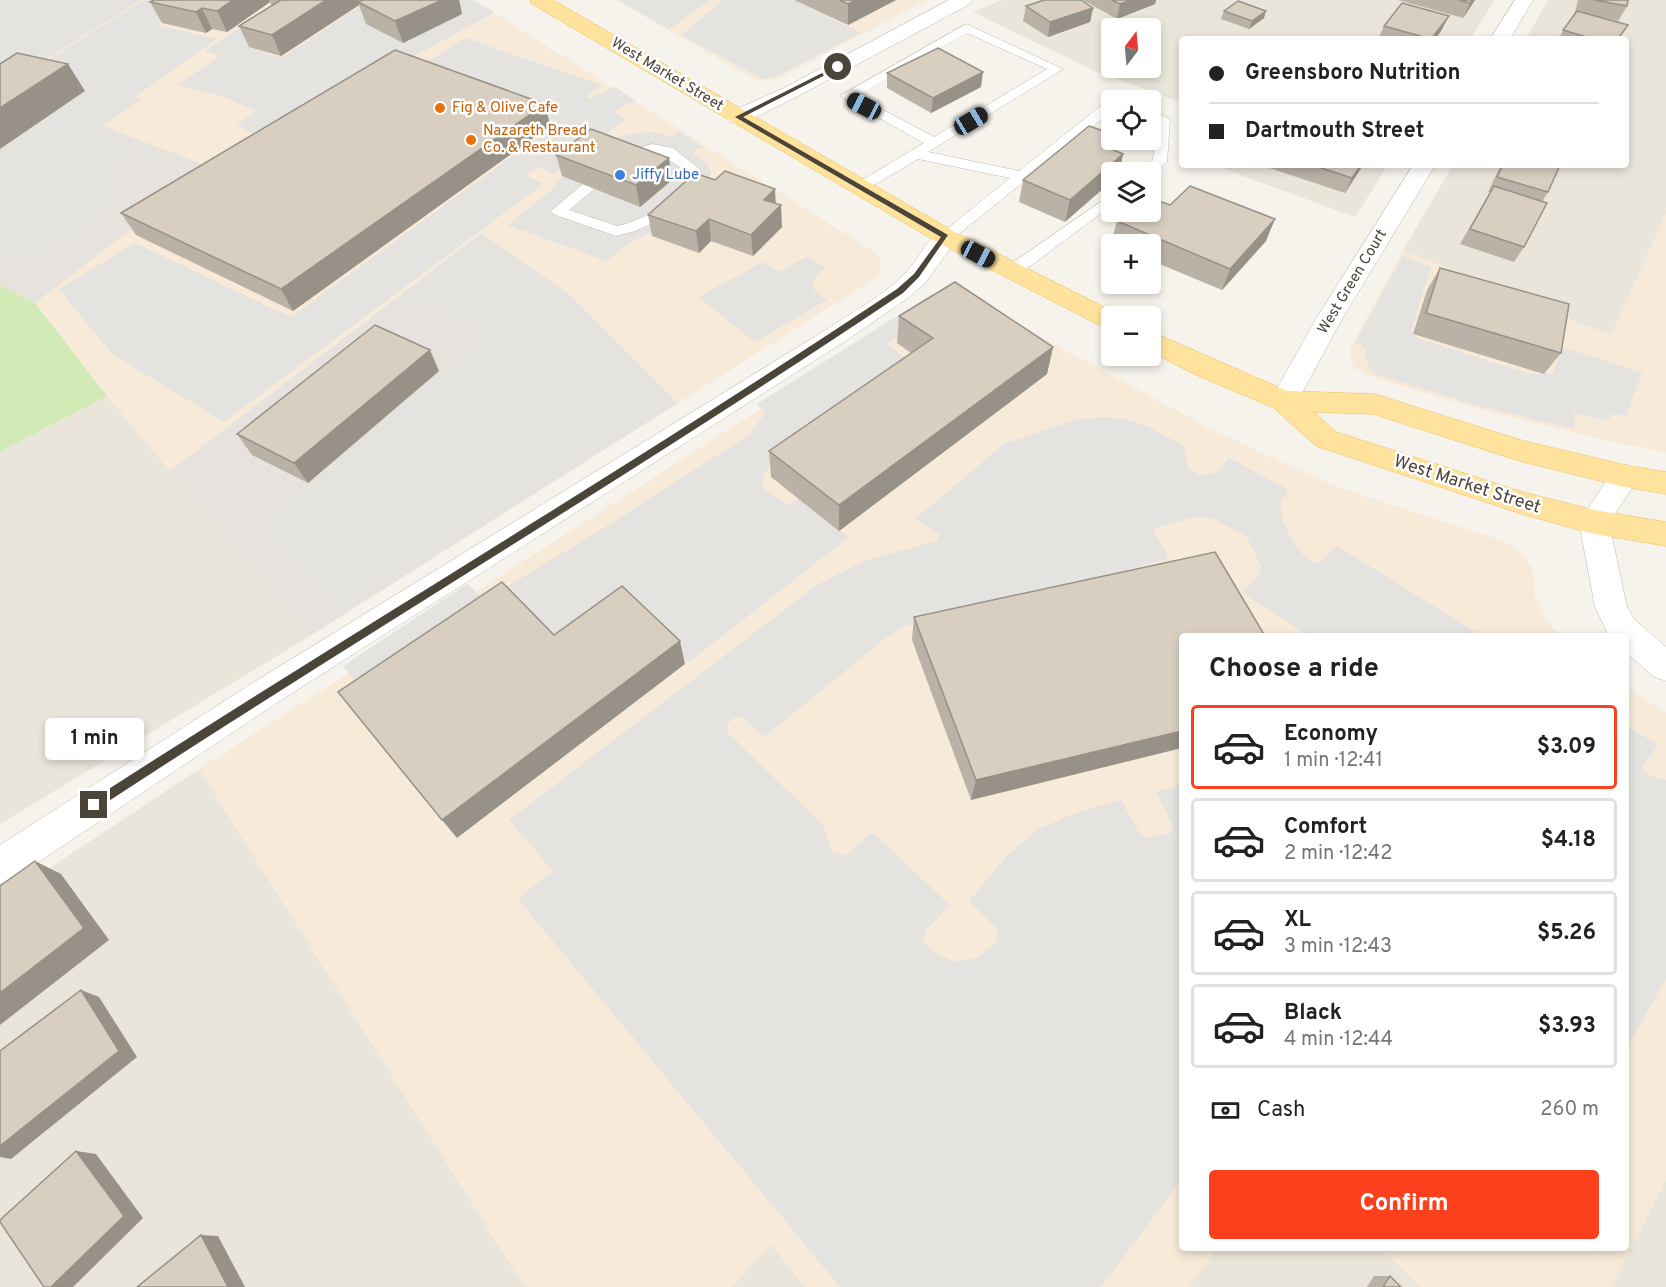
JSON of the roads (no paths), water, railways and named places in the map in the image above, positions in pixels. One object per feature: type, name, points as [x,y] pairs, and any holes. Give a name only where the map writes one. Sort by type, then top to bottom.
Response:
[{"type":"main road","name":"West Market Street","points":[[539,0],[946,237],[1101,316]]},
{"type":"main road","name":"West Market Street","points":[[1161,346],[1204,367],[1284,401],[1326,439],[1525,504],[1594,522],[1666,534]]},
{"type":"main road","name":"West Market Street","points":[[1284,401],[1374,404],[1523,451],[1625,476],[1666,483]]},
{"type":"street","points":[[738,117],[791,92],[963,0]]},
{"type":"street","points":[[1502,36],[1524,0]]},
{"type":"street","name":"West Green Court","points":[[1284,401],[1329,319],[1422,168]]},
{"type":"street","points":[[0,866],[263,694],[841,332],[900,291],[916,276],[946,237]]},
{"type":"street","points":[[1625,476],[1594,522],[1611,607],[1622,629],[1627,633]]},
{"type":"street","points":[[1629,635],[1666,667]]},
{"type":"lane","points":[[859,188],[953,132],[1057,69],[966,28],[847,96],[934,143]]},
{"type":"lane","points":[[946,237],[1101,113]]},
{"type":"lane","points":[[1161,119],[1161,140]]},
{"type":"lane","points":[[588,187],[558,211],[615,231],[648,220],[671,203],[690,185],[694,170],[668,150],[648,148],[635,151],[621,161]]},
{"type":"lane","points":[[916,154],[1021,176]]},
{"type":"lane","points":[[1011,272],[1101,206]]},
{"type":"place","name":"Fig & Olive Cafe","points":[[440,108]]},
{"type":"place","name":"Nazareth Bread Co. & Restaurant","points":[[471,140]]},
{"type":"place","name":"Jiffy Lube","points":[[620,175]]}]
